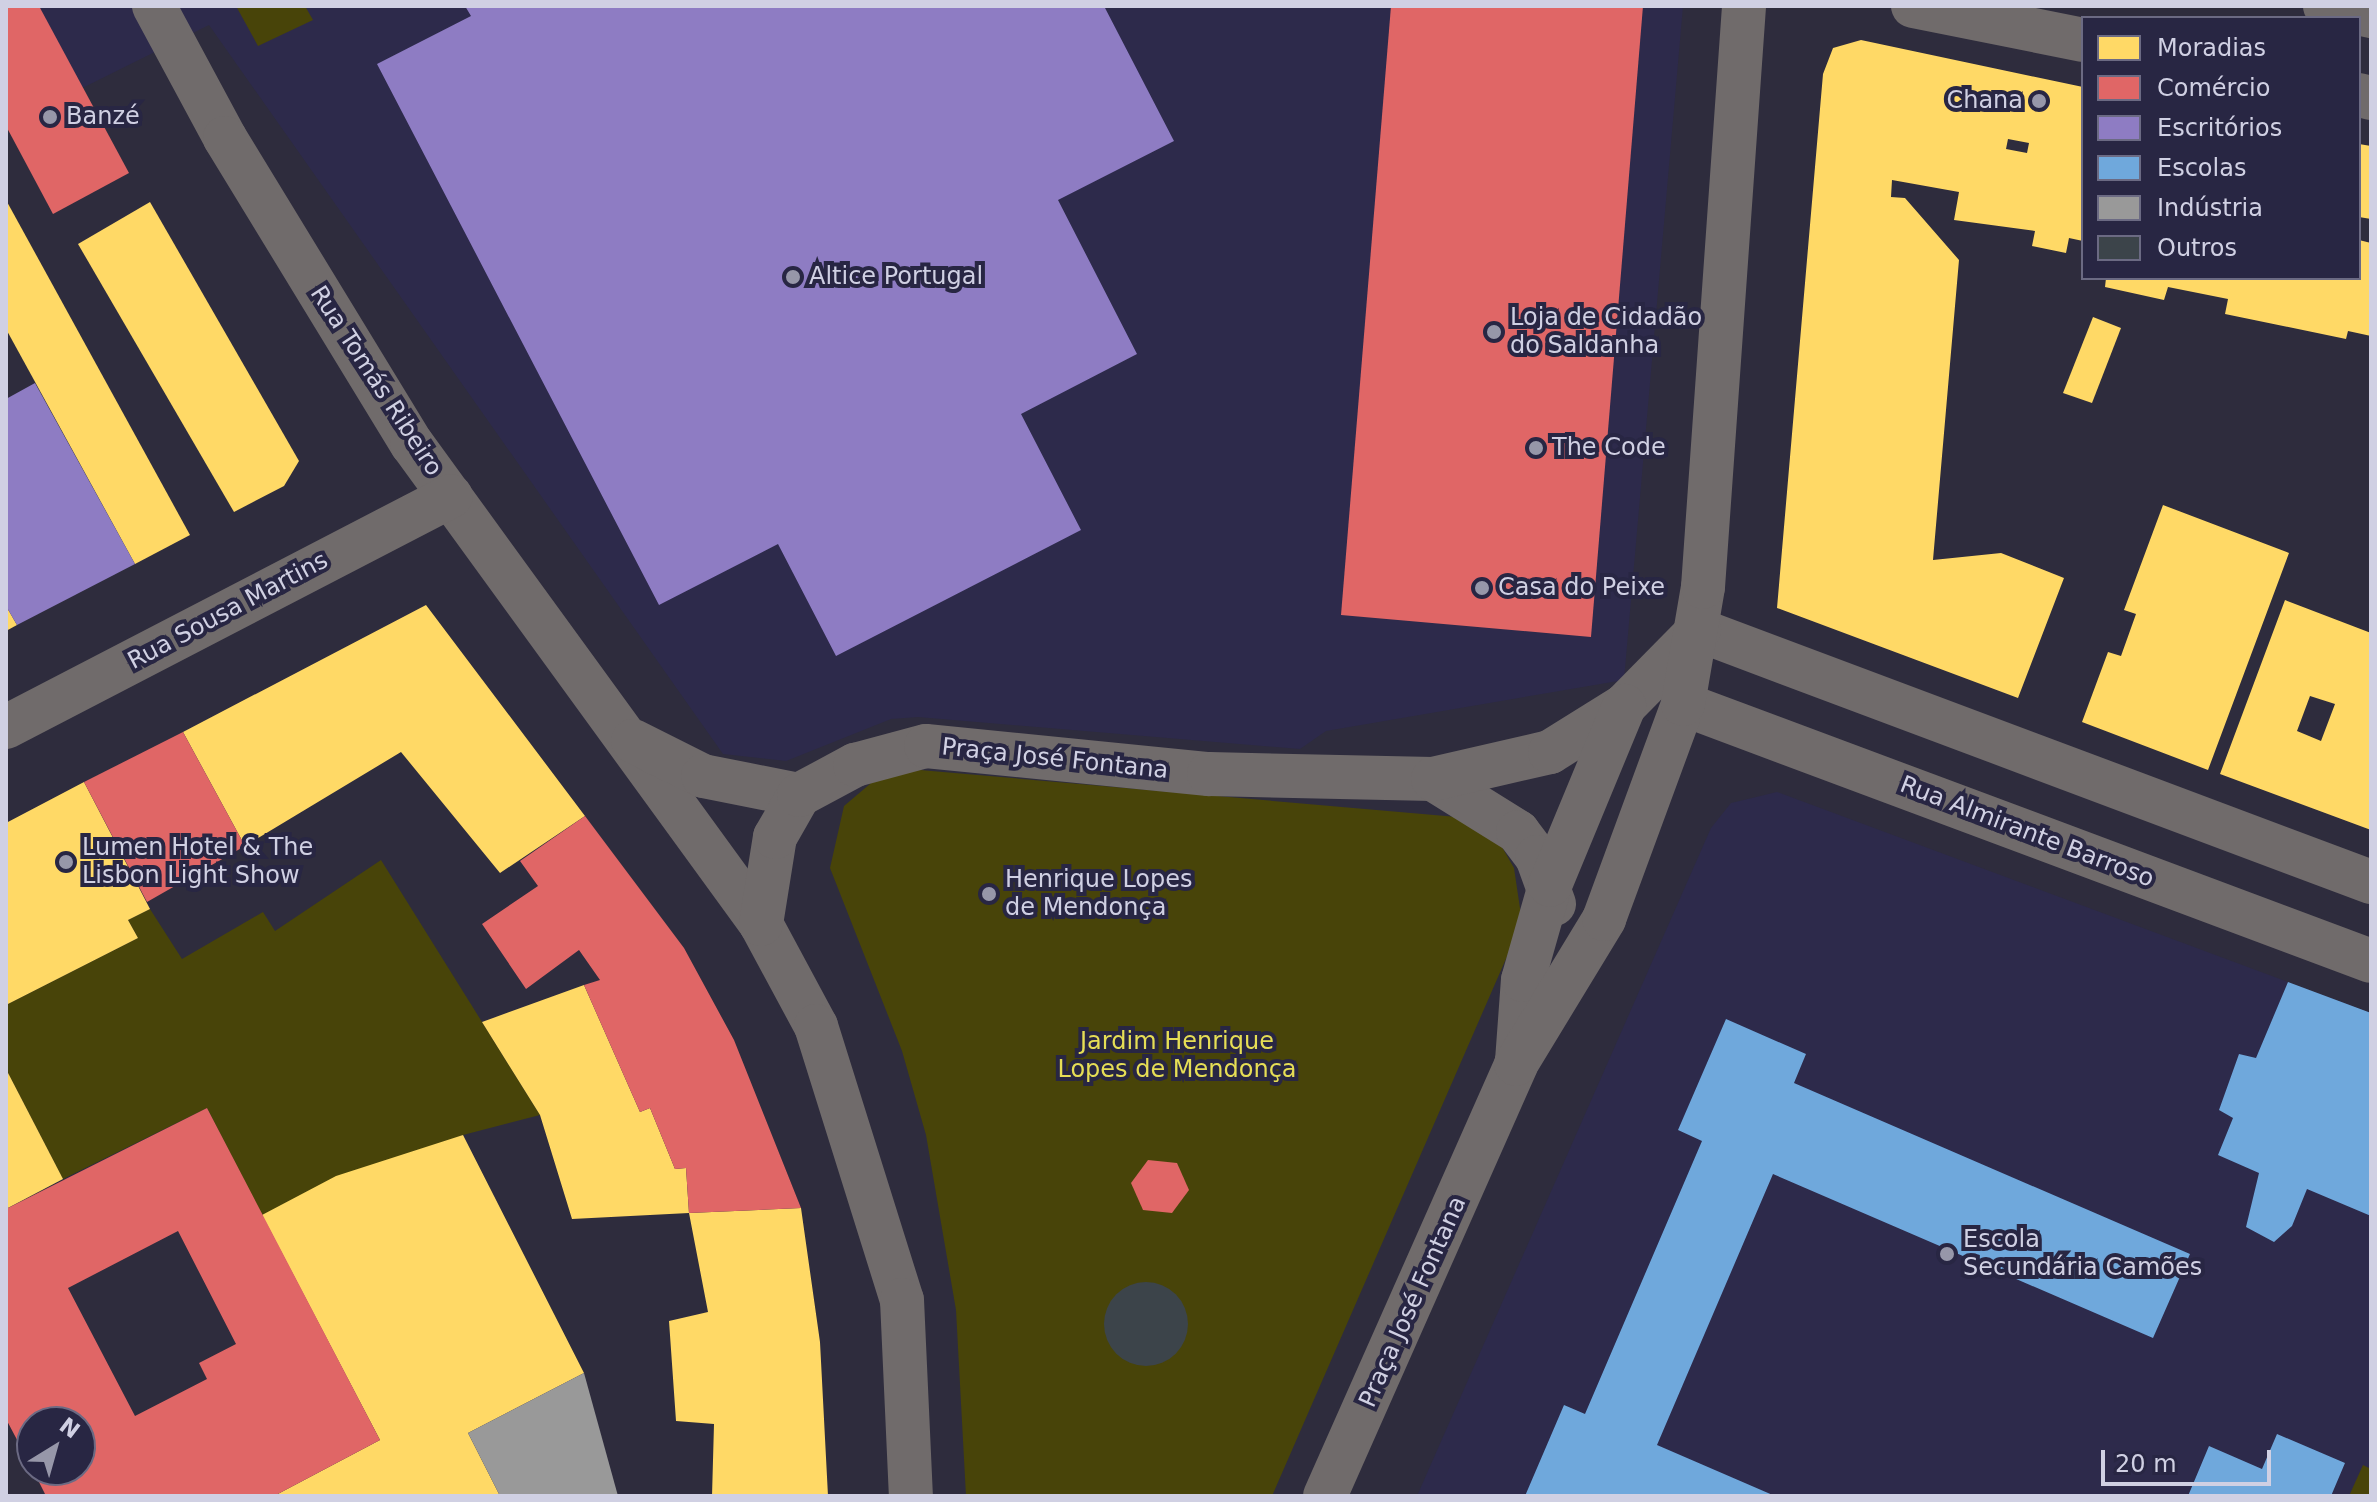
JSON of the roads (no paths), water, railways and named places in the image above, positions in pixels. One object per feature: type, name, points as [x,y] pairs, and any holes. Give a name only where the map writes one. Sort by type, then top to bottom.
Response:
[{"type":"street","name":"Rua Tomás Ribeiro","points":[[154,6],[225,138],[451,496],[761,924]]},
{"type":"street","name":"Praça José Fontana","points":[[1325,1496],[1516,1064],[1550,1015],[1604,919],[1683,704],[1699,630],[1744,6]]},
{"type":"street","points":[[1913,6],[2081,40]]},
{"type":"street","points":[[2325,6],[2371,16]]},
{"type":"street","name":"Rua Sousa Martins","points":[[6,727],[451,496]]},
{"type":"street","name":"Praça José Fontana","points":[[799,795],[855,765],[926,746],[1209,774],[1433,779],[1550,752],[1624,706],[1699,630]]},
{"type":"street","points":[[1699,630],[2371,882]]},
{"type":"street","name":"Rua Almirante Barroso","points":[[1683,704],[2371,961]]},
{"type":"street","name":"Praça José Fontana","points":[[1516,1064],[1523,980],[1550,885],[1624,706]]},
{"type":"street","points":[[627,738],[703,776],[799,795],[775,837],[761,924],[816,1026],[902,1300],[911,1496]]},
{"type":"street","points":[[1433,779],[1518,832],[1550,885],[1557,917],[1550,1015]]},
{"type":"place","name":"Chana","points":[[2039,101]]},
{"type":"place","name":"Banzé","points":[[50,117]]},
{"type":"place","name":"Altice Portugal","points":[[793,277]]},
{"type":"place","name":"Loja de Cidadão do Saldanha","points":[[1494,332]]},
{"type":"place","name":"The Code","points":[[1536,448]]},
{"type":"place","name":"Casa do Peixe","points":[[1482,588]]},
{"type":"place","name":"Lumen Hotel & The Lisbon Light Show","points":[[66,862]]},
{"type":"place","name":"Henrique Lopes de Mendonça","points":[[989,894]]},
{"type":"place","name":"Escola Secundária Camões","points":[[1947,1254]]},
{"type":"park label","name":"Jardim Henrique Lopes de Mendonça","points":[[1177,1056]]}]
